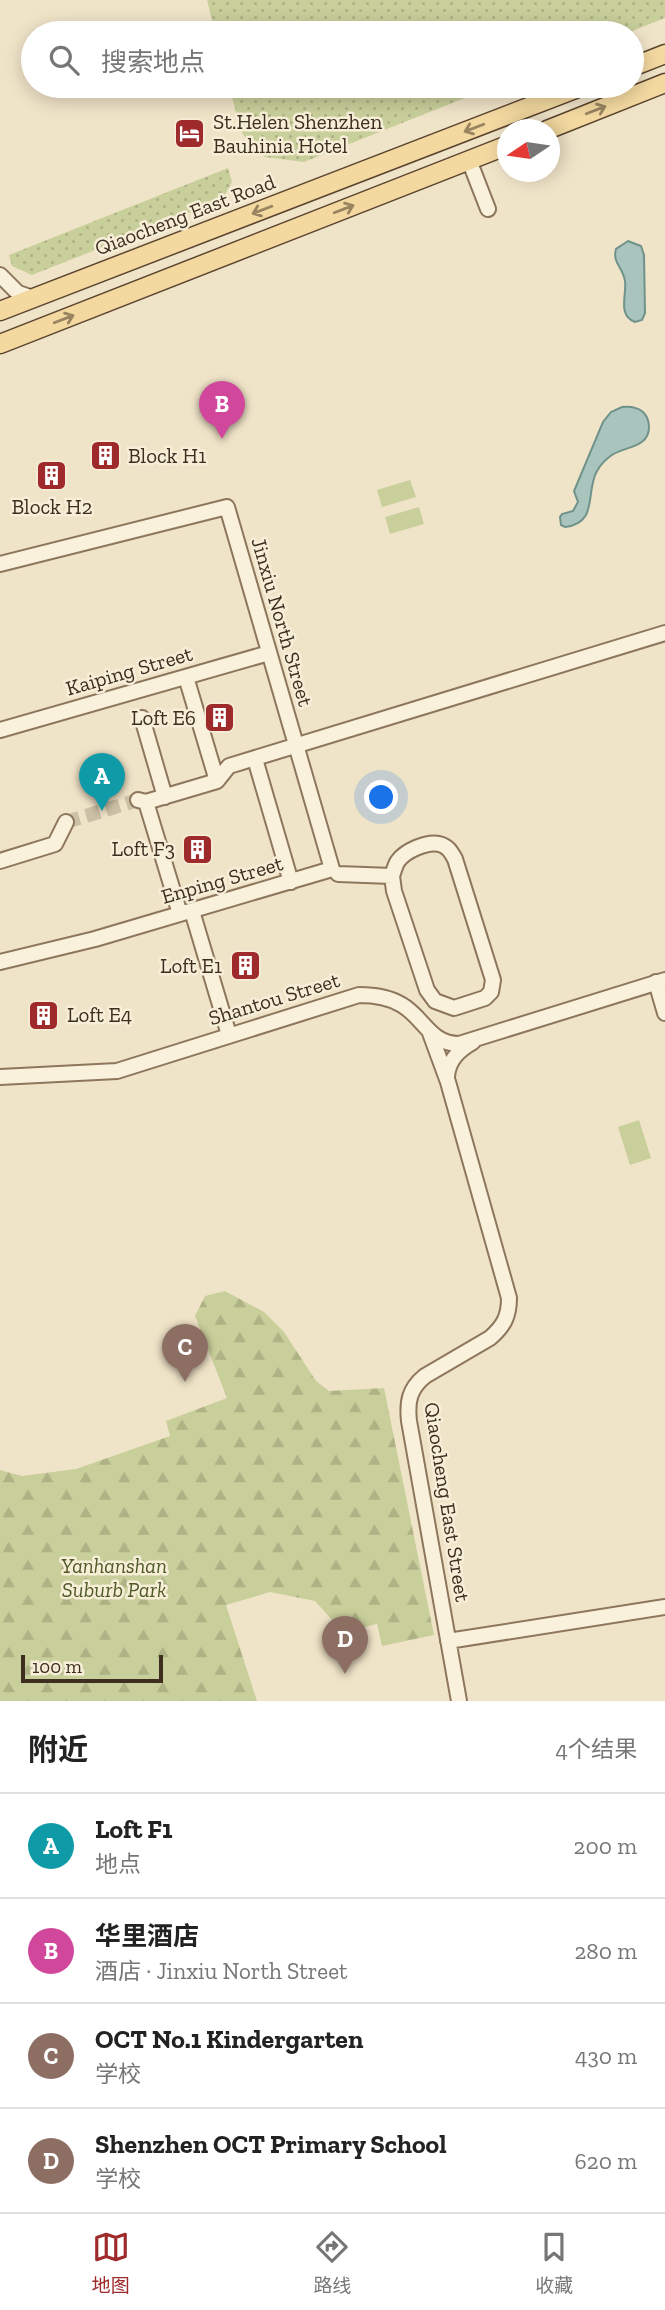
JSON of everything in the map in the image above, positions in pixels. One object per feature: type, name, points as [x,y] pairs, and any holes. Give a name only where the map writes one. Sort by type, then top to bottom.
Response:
[{"type":"main road","points":[[644,62],[664,54]]},
{"type":"main road","points":[[645,91],[665,83]]},
{"type":"main road","points":[[645,91],[665,90]]},
{"type":"main road","name":"Qiaocheng East Road","points":[[0,311],[552,98]]},
{"type":"main road","points":[[560,125],[627,98]]},
{"type":"main road","points":[[0,344],[497,149]]},
{"type":"street","points":[[468,160],[488,209]]},
{"type":"street","points":[[0,275],[18,293],[33,298]]},
{"type":"street","name":"Jinxiu North Street","points":[[0,564],[227,508],[297,748]]},
{"type":"street","points":[[297,748],[303,743],[665,633]]},
{"type":"street","points":[[229,1035],[186,913],[142,801],[217,781],[229,766],[297,748],[305,749],[665,641]]},
{"type":"street","name":"Kaiping Street","points":[[0,730],[269,653]]},
{"type":"street","points":[[186,677],[217,781]]},
{"type":"street","points":[[142,718],[165,797]]},
{"type":"street","points":[[297,748],[339,876]]},
{"type":"street","points":[[255,759],[291,881]]},
{"type":"street","points":[[0,861],[55,844],[66,822]]},
{"type":"street","points":[[432,844],[448,848],[455,859],[493,980],[491,992],[485,998],[454,1008],[435,1000],[427,990],[394,891],[392,876],[397,862],[407,852],[432,844]]},
{"type":"street","name":"Enping Street","points":[[0,962],[95,939],[291,881],[339,876],[392,876]]},
{"type":"street","points":[[661,981],[665,1013]]},
{"type":"street","name":"Shantou Street","points":[[0,1077],[117,1071],[347,998],[371,995],[402,1005],[436,1039],[450,1044],[479,1039],[661,981]]},
{"type":"street","name":"Qiaocheng East Street","points":[[430,1033],[448,1082],[509,1298],[509,1310],[499,1330],[417,1382],[409,1399],[409,1421],[459,1701]]},
{"type":"street","points":[[448,1082],[448,1069],[454,1057],[479,1039]]},
{"type":"street","points":[[448,1641],[665,1606]]},
{"type":"green space","points":[[207,0],[665,0],[665,18],[644,26],[644,21],[212,21]]},
{"type":"green space","points":[[232,98],[465,98],[304,162],[265,157],[249,144],[241,131]]},
{"type":"green space","points":[[228,168],[232,182],[222,200],[32,275],[12,266],[9,255]]},
{"type":"green space","points":[[410,480],[416,497],[382,507],[377,490]]},
{"type":"green space","points":[[419,507],[424,524],[390,534],[385,517]]},
{"type":"green space","points":[[639,1120],[651,1158],[630,1165],[618,1127]]},
{"type":"green space","name":"Yanhanshan Suburb Park","points":[[225,1291],[264,1312],[284,1332],[316,1381],[329,1391],[384,1388],[434,1635],[382,1646],[377,1624],[343,1632],[315,1601],[270,1592],[226,1605],[257,1701],[0,1701],[0,1470],[22,1476],[76,1469],[170,1436],[166,1421],[227,1398],[195,1316],[205,1296]]},
{"type":"water","points":[[628,241],[641,246],[644,255],[645,313],[642,320],[635,322],[629,319],[624,310],[625,281],[615,258],[616,249]]},
{"type":"water","points":[[622,407],[633,407],[643,412],[649,423],[648,434],[641,443],[617,452],[602,464],[594,479],[583,520],[565,527],[561,525],[560,517],[573,511],[578,502],[574,491],[603,422],[611,412]]},
{"type":"tunnel","points":[[66,822],[138,800]]},
{"type":"place","name":"St.Helen Shenzhen Bauhinia Hotel","points":[[190,134]]},
{"type":"place","name":"华里酒店","points":[[222,439]]},
{"type":"place","name":"Block H1","points":[[105,456]]},
{"type":"place","name":"Block H2","points":[[52,475]]},
{"type":"place","name":"Loft E6","points":[[219,718]]},
{"type":"place","name":"Loft F1","points":[[102,811]]},
{"type":"place","name":"Loft F3","points":[[198,849]]},
{"type":"place","name":"Loft E1","points":[[245,966]]},
{"type":"place","name":"Loft E4","points":[[44,1015]]},
{"type":"place","name":"OCT No.1 Kindergarten","points":[[185,1382]]},
{"type":"place","name":"Shenzhen OCT Primary School","points":[[345,1674]]}]
